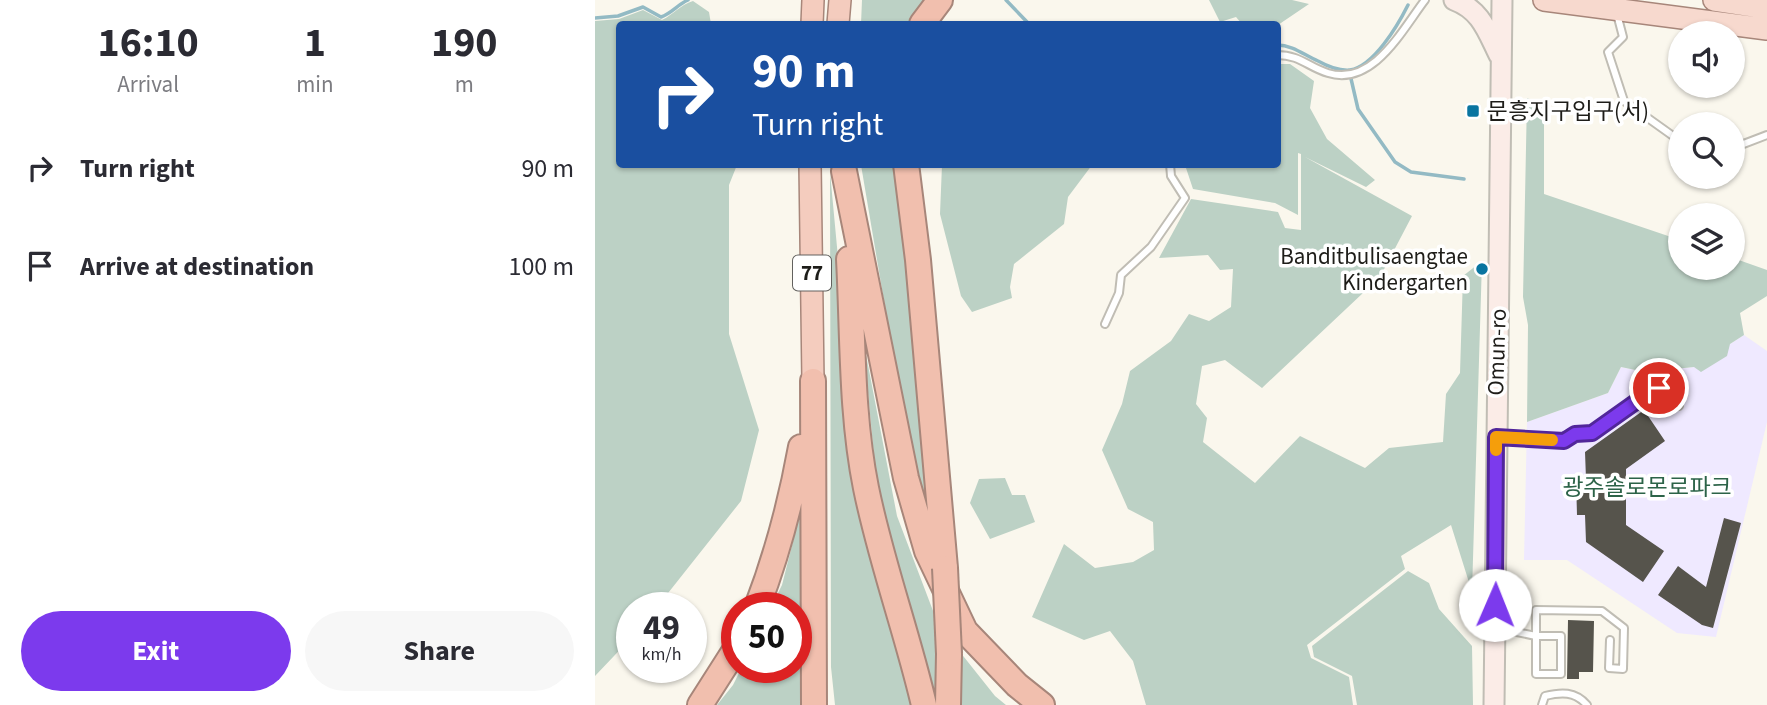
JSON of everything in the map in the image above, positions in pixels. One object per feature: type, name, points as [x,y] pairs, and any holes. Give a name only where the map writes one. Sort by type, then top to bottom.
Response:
[{"type":"highway","points":[[812,21],[813,0]]},
{"type":"highway","points":[[838,21],[840,0]]},
{"type":"highway","points":[[924,21],[940,0]]},
{"type":"highway","name":"77","points":[[810,168],[813,381]]},
{"type":"highway","points":[[844,168],[857,428],[881,553],[924,705]]},
{"type":"highway","points":[[844,168],[906,478],[927,551],[965,631],[1017,685],[1042,705]]},
{"type":"highway","points":[[906,168],[919,274],[945,568],[949,654],[948,705]]},
{"type":"highway","points":[[763,592],[775,558],[794,488],[813,381]]},
{"type":"highway","points":[[813,381],[814,705]]},
{"type":"highway","points":[[700,705],[721,672]]},
{"type":"main road","points":[[1454,0],[1466,4],[1478,15],[1501,59]]},
{"type":"main road","name":"Omun-ro","points":[[1494,705],[1502,0]]},
{"type":"main road","points":[[1544,0],[1767,29]]},
{"type":"main road","points":[[1714,0],[1767,8]]},
{"type":"lane","points":[[1281,55],[1292,55],[1329,74],[1356,74],[1379,60],[1425,0]]},
{"type":"lane","points":[[1616,9],[1623,37],[1608,52],[1620,95],[1635,112],[1668,133]]},
{"type":"lane","points":[[1745,143],[1767,135]]},
{"type":"lane","points":[[1105,324],[1119,293],[1121,275],[1151,247],[1185,198],[1171,176],[1170,168]]},
{"type":"lane","points":[[1496,437],[1564,441],[1575,434],[1592,433],[1659,388],[1668,391],[1679,407]]},
{"type":"lane","points":[[1495,628],[1536,636],[1561,636],[1560,674],[1536,674],[1536,636],[1536,610],[1602,611],[1624,628],[1623,668],[1609,668],[1610,640]]},
{"type":"lane","points":[[1542,705],[1545,696],[1562,692],[1580,697],[1587,705]]},
{"type":"shaded area","name":"광주솔로몬로파크","points":[[1744,335],[1767,351],[1767,422],[1716,637],[1677,633],[1567,560],[1524,560],[1527,422],[1608,393],[1621,367],[1645,372],[1694,367]]},
{"type":"green space","points":[[862,0],[929,0],[919,21],[861,21]]},
{"type":"green space","points":[[1209,0],[1292,0],[1309,4],[1281,23],[1239,21],[1236,17],[1220,21]]},
{"type":"green space","points":[[693,1],[709,12],[710,21],[616,21],[616,168],[736,168],[729,185],[729,334],[759,430],[741,501],[669,592],[616,592],[616,654],[595,676],[595,21],[619,19],[643,10],[662,20]]},
{"type":"green space","points":[[1281,64],[1290,64],[1314,81],[1310,108],[1327,139],[1375,180],[1366,187],[1305,157],[1412,216],[1380,277],[1262,388],[1225,360],[1202,366],[1196,404],[1207,418],[1203,442],[1255,483],[1300,436],[1365,468],[1389,448],[1443,442],[1446,394],[1460,373],[1463,276],[1482,261],[1472,592],[1451,525],[1401,556],[1405,569],[1307,645],[1311,658],[1349,677],[1353,705],[1146,705],[1133,661],[1110,631],[1084,640],[1032,617],[1064,544],[1095,568],[1133,562],[1154,550],[1153,522],[1128,509],[1102,450],[1122,404],[1130,371],[1171,341],[1189,314],[1209,321],[1231,307],[1233,269],[1220,270],[1208,255],[1159,258],[1191,199],[1278,212],[1285,228],[1301,230],[1301,154],[1298,153],[1298,215],[1275,203],[1193,189],[1186,168],[1281,168]]},
{"type":"green space","points":[[1527,98],[1544,106],[1544,194],[1668,236],[1668,280],[1745,280],[1745,262],[1767,270],[1767,296],[1740,313],[1744,335],[1730,344],[1727,356],[1701,372],[1694,367],[1645,372],[1621,367],[1608,393],[1527,422],[1528,325],[1523,297]]},
{"type":"green space","points":[[862,168],[902,168],[937,553],[918,502]]},
{"type":"green space","points":[[942,168],[1090,168],[1068,197],[1064,224],[1014,264],[1010,287],[1012,298],[972,312],[961,296],[940,214]]},
{"type":"green space","points":[[830,172],[857,461],[916,705],[835,705],[831,667]]},
{"type":"green space","points":[[863,339],[897,516],[938,624],[936,705],[893,569],[876,478]]},
{"type":"green space","points":[[1005,478],[1012,495],[1025,495],[1035,522],[990,539],[970,503],[979,479]]},
{"type":"green space","points":[[806,490],[807,592],[778,592]]},
{"type":"green space","points":[[1408,571],[1429,583],[1439,609],[1472,646],[1473,705],[1357,705],[1352,676],[1314,657],[1312,646]]},
{"type":"green space","points":[[960,652],[995,696],[1006,705],[960,705]]},
{"type":"green space","points":[[809,683],[809,705],[717,705],[733,685]]},
{"type":"building","points":[[1644,410],[1665,441],[1626,469],[1626,525],[1664,551],[1643,582],[1586,542],[1585,515],[1577,515],[1576,479],[1586,479],[1585,452]]},
{"type":"building","points":[[1724,518],[1741,523],[1713,628],[1702,625],[1658,595],[1678,566],[1706,587]]},
{"type":"building","points":[[1568,620],[1594,621],[1593,672],[1579,672],[1579,679],[1567,679]]},
{"type":"waterway","points":[[595,18],[618,16],[643,7],[661,17],[688,0]]},
{"type":"waterway","points":[[1006,0],[1026,21]]},
{"type":"waterway","points":[[1281,45],[1293,48],[1333,68],[1350,70],[1359,67],[1376,53],[1392,33],[1408,5]]},
{"type":"waterway","points":[[1349,70],[1358,109],[1395,162],[1411,172],[1464,179]]},
{"type":"slow traffic","points":[[1496,450],[1496,437],[1552,440]]},
{"type":"place","name":"문흥지구입구(서)","points":[[1473,111]]},
{"type":"place","name":"Banditbulisaengtae Kindergarten","points":[[1482,269]]},
{"type":"route","points":[[1495,605],[1496,437],[1564,441],[1575,434],[1592,433],[1659,388]]}]
